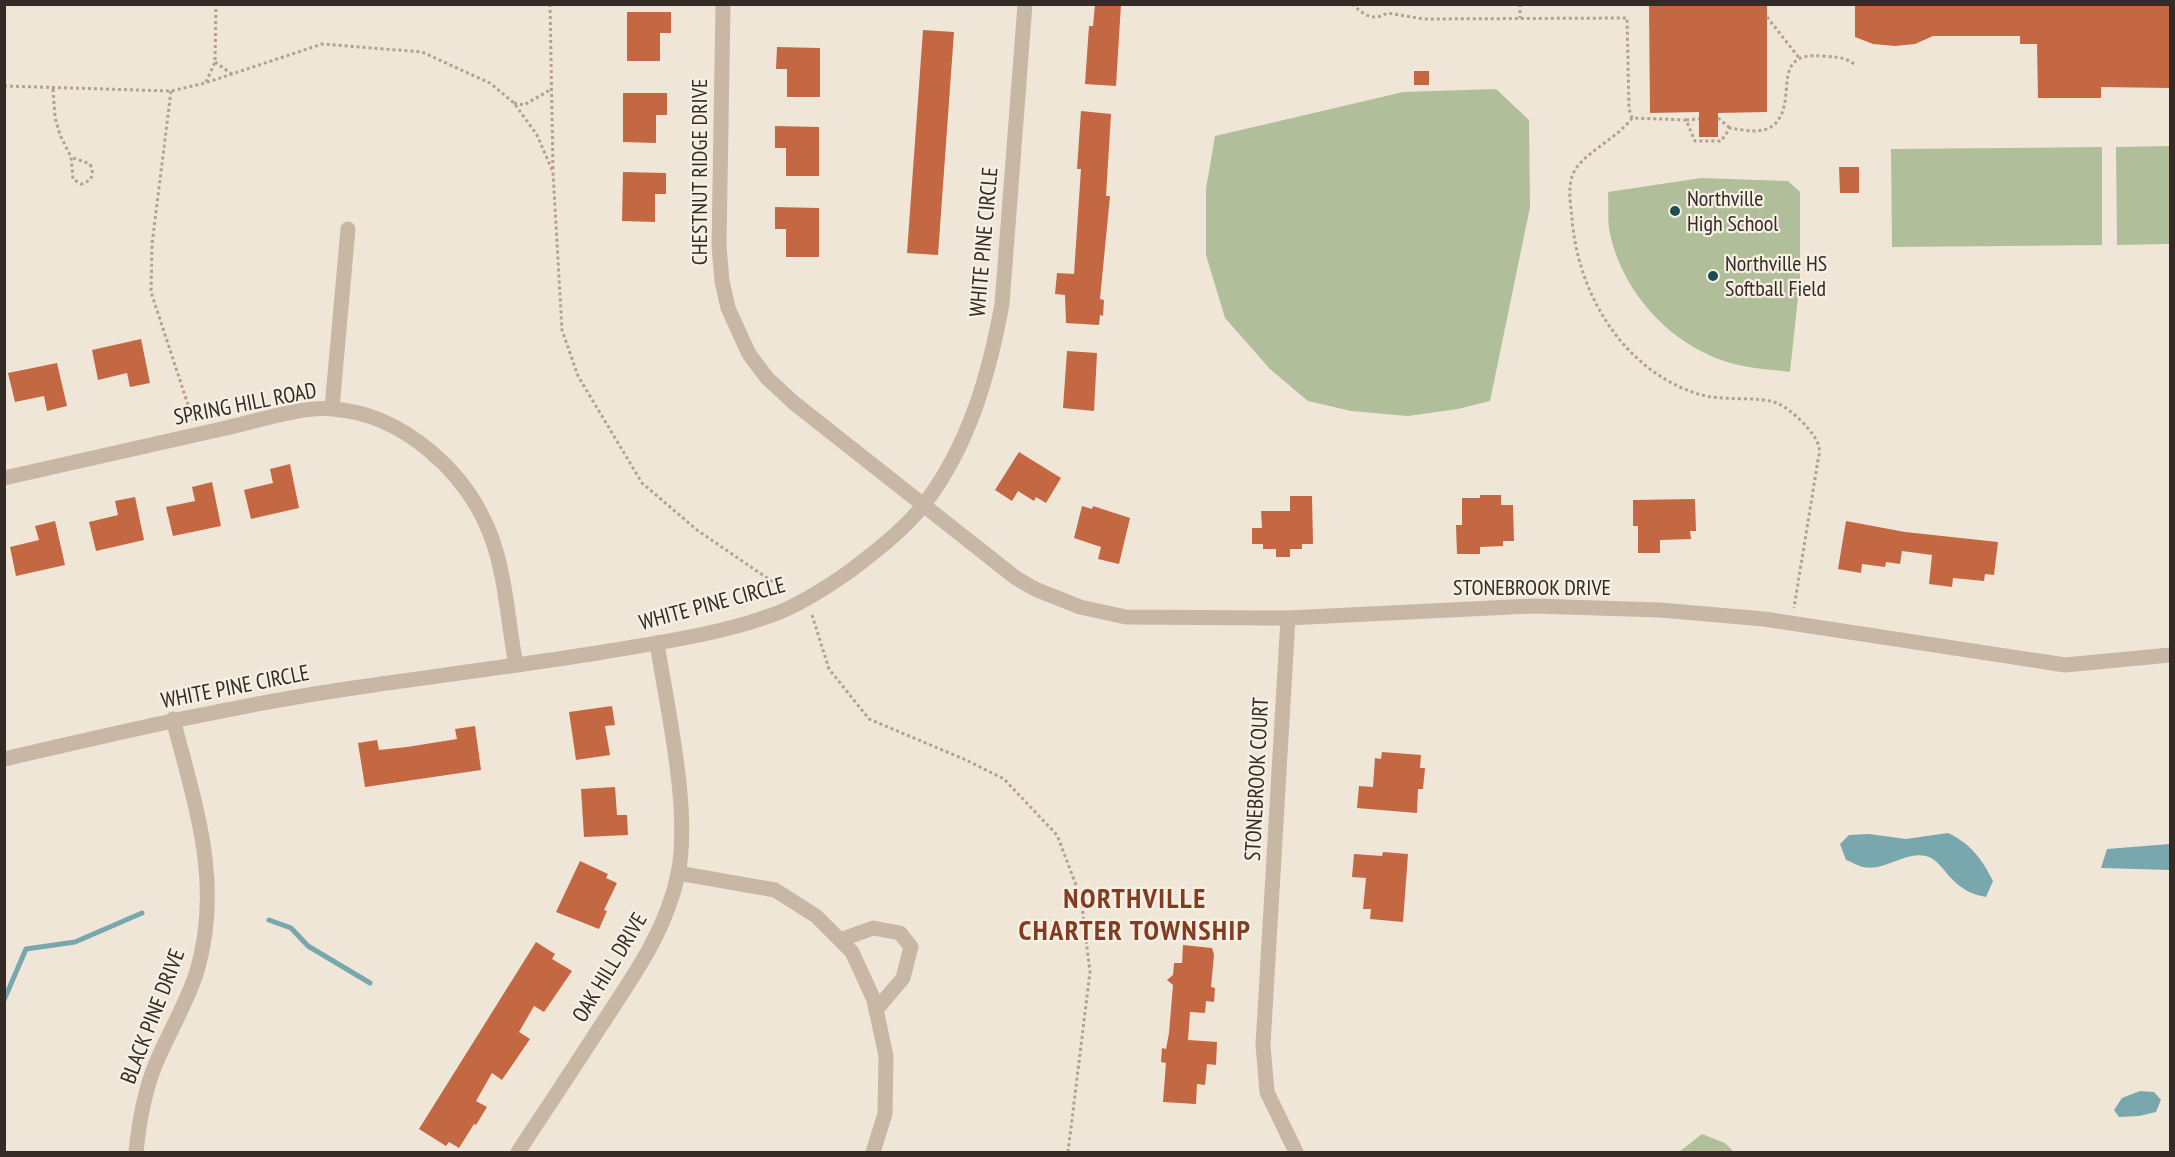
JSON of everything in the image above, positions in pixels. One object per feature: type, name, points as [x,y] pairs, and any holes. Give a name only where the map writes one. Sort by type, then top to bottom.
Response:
[{"type":"street","name":"CHESTNUT RIDGE DRIVE","points":[[723,4],[719,246],[722,281],[734,324],[749,354],[766,378],[794,403],[924,504]]},
{"type":"street","name":"WHITE PINE CIRCLE","points":[[4,759],[173,719],[286,697],[657,643],[772,616],[802,602],[874,552],[924,504],[961,442],[980,398],[993,351],[1002,304],[1025,4]]},
{"type":"street","points":[[332,408],[348,229]]},
{"type":"street","name":"SPRING HILL ROAD","points":[[4,478],[280,415],[332,408],[382,422],[412,438],[435,455],[455,476],[476,505],[492,537],[516,665]]},
{"type":"street","name":"STONEBROOK DRIVE","points":[[924,504],[1016,578],[1035,589],[1080,607],[1126,617],[1288,618],[1533,606],[1660,610],[1791,623],[2065,665],[2170,655]]},
{"type":"street","name":"STONEBROOK COURT","points":[[1288,618],[1263,1045],[1267,1092],[1296,1152]]},
{"type":"street","name":"OAK HILL DRIVE","points":[[518,1152],[649,952],[667,913],[678,873],[681,848],[679,793],[657,643]]},
{"type":"street","name":"BLACK PINE DRIVE","points":[[136,1152],[145,1094],[197,971],[208,905],[208,869],[203,837],[173,719]]},
{"type":"street","points":[[678,873],[775,890],[816,916],[852,952],[876,1010],[886,1056],[885,1114],[873,1152]]},
{"type":"street","points":[[840,940],[873,928],[900,933],[911,947],[903,978],[876,1010]]},
{"type":"path","points":[[205,83],[215,62],[216,4]]},
{"type":"path","points":[[550,4],[553,172],[562,330],[578,376],[642,483],[697,530],[802,602],[812,613],[829,669],[869,719],[966,760],[1004,779],[1057,835],[1081,898],[1090,972],[1068,1152]]},
{"type":"path","points":[[1352,4],[1366,16],[1380,17],[1388,13],[1424,19],[1627,18],[1629,109],[1632,118]]},
{"type":"path","points":[[1520,4],[1520,18]]},
{"type":"path","points":[[1767,17],[1800,58]]},
{"type":"path","points":[[4,86],[171,91],[205,83],[322,44],[422,52],[490,83],[514,103],[537,135],[553,172]]},
{"type":"path","points":[[1718,118],[1730,128],[1759,131],[1774,124],[1783,107],[1788,70],[1795,61],[1811,55],[1847,59],[1854,64]]},
{"type":"path","points":[[215,62],[232,74]]},
{"type":"path","points":[[53,88],[55,117],[60,135],[71,158],[74,179],[81,184],[87,182],[93,171],[90,164],[71,158]]},
{"type":"path","points":[[514,103],[524,105],[550,90]]},
{"type":"path","points":[[171,91],[152,244],[151,292],[198,435]]},
{"type":"path","points":[[1632,118],[1699,119]]},
{"type":"path","points":[[1632,118],[1616,137],[1596,150],[1573,173],[1570,195],[1575,248],[1581,270],[1593,301],[1606,322],[1627,347],[1651,368],[1697,394],[1780,405],[1817,441],[1818,460],[1791,623]]},
{"type":"path","points":[[1686,120],[1695,141],[1721,141],[1730,128]]},
{"type":"green space","points":[[1496,89],[1529,120],[1530,207],[1490,401],[1458,409],[1408,416],[1351,411],[1308,401],[1270,369],[1225,318],[1206,255],[1206,189],[1215,136],[1403,92]]},
{"type":"green space","points":[[2170,146],[2170,244],[2117,245],[2116,147]]},
{"type":"green space","points":[[2102,147],[2102,245],[1892,247],[1891,149]]},
{"type":"green space","name":"Northville HS Softball Field","points":[[1701,178],[1788,181],[1800,192],[1800,279],[1790,372],[1737,365],[1701,351],[1682,340],[1650,311],[1636,294],[1625,275],[1610,234],[1608,192]]},
{"type":"green space","points":[[1702,1134],[1725,1143],[1734,1152],[1679,1152]]},
{"type":"water","points":[[1948,833],[1969,847],[1985,866],[1993,881],[1986,897],[1961,887],[1938,863],[1926,856],[1910,856],[1879,867],[1863,867],[1846,860],[1840,844],[1849,835],[1869,834],[1906,839]]},
{"type":"water","points":[[2170,844],[2170,870],[2101,868],[2107,849]]},
{"type":"water","points":[[2140,1091],[2154,1092],[2161,1100],[2156,1112],[2119,1117],[2114,1110],[2122,1098]]},
{"type":"building","points":[[1095,4],[1121,4],[1116,86],[1085,84],[1089,26],[1093,26]]},
{"type":"building","points":[[1649,4],[1767,4],[1767,112],[1718,113],[1718,137],[1699,137],[1699,112],[1650,113]]},
{"type":"building","points":[[1855,4],[2170,4],[2170,88],[2101,87],[2101,98],[2038,98],[2037,44],[2020,44],[2020,36],[1933,36],[1915,44],[1895,46],[1873,44],[1855,37]]},
{"type":"building","points":[[627,12],[671,12],[671,33],[660,33],[660,61],[627,61]]},
{"type":"building","points":[[923,30],[954,32],[938,255],[907,253]]},
{"type":"building","points":[[777,47],[820,48],[820,97],[787,97],[787,69],[776,69]]},
{"type":"building","points":[[1414,71],[1429,71],[1429,85],[1414,85]]},
{"type":"building","points":[[623,93],[667,93],[667,115],[656,115],[656,143],[623,142]]},
{"type":"building","points":[[1081,111],[1111,114],[1106,196],[1110,196],[1100,299],[1104,300],[1103,316],[1100,315],[1099,325],[1066,323],[1065,295],[1055,294],[1057,273],[1074,274],[1081,169],[1077,169]]},
{"type":"building","points":[[775,126],[819,127],[819,176],[786,176],[786,148],[775,148]]},
{"type":"building","points":[[1839,167],[1859,167],[1859,193],[1840,193]]},
{"type":"building","points":[[623,172],[666,173],[666,194],[655,194],[655,222],[622,221]]},
{"type":"building","points":[[775,207],[819,208],[819,257],[786,257],[786,229],[775,229]]},
{"type":"building","points":[[141,339],[150,383],[130,387],[127,373],[98,380],[92,350]]},
{"type":"building","points":[[1067,351],[1097,353],[1094,411],[1063,408]]},
{"type":"building","points":[[57,363],[67,406],[47,411],[44,396],[15,402],[8,373]]},
{"type":"building","points":[[1019,452],[1061,478],[1046,503],[1036,497],[1034,501],[1018,491],[1012,501],[995,490]]},
{"type":"building","points":[[290,464],[299,508],[251,519],[244,490],[273,483],[270,469]]},
{"type":"building","points":[[212,482],[221,526],[173,536],[166,507],[195,501],[192,487]]},
{"type":"building","points":[[1480,495],[1501,495],[1501,505],[1513,505],[1514,541],[1503,541],[1503,546],[1480,547],[1480,554],[1457,554],[1456,525],[1462,525],[1462,498],[1480,498]]},
{"type":"building","points":[[1290,496],[1312,496],[1313,544],[1302,544],[1302,549],[1290,549],[1290,557],[1276,557],[1276,549],[1263,549],[1263,544],[1252,544],[1252,528],[1262,528],[1261,511],[1290,511]]},
{"type":"building","points":[[135,497],[144,540],[96,551],[89,522],[118,515],[115,501]]},
{"type":"building","points":[[1695,499],[1696,531],[1690,531],[1691,539],[1660,540],[1660,553],[1638,553],[1638,526],[1633,526],[1633,500]]},
{"type":"building","points":[[1082,506],[1092,509],[1093,506],[1130,518],[1119,564],[1098,559],[1101,547],[1074,538]]},
{"type":"building","points":[[55,521],[65,565],[16,576],[10,547],[39,540],[35,526]]},
{"type":"building","points":[[1846,521],[1905,532],[1998,542],[1994,575],[1985,574],[1984,581],[1953,578],[1952,587],[1929,584],[1932,555],[1902,551],[1900,564],[1886,562],[1885,567],[1862,564],[1861,573],[1838,569]]},
{"type":"building","points":[[612,706],[615,725],[605,726],[610,755],[576,760],[569,712]]},
{"type":"building","points":[[475,726],[481,770],[365,787],[358,743],[377,740],[379,750],[407,747],[457,739],[455,729]]},
{"type":"building","points":[[1382,752],[1421,755],[1420,768],[1425,768],[1423,789],[1418,789],[1417,813],[1357,808],[1359,786],[1373,787],[1375,758],[1381,759]]},
{"type":"building","points":[[615,787],[617,815],[627,815],[628,835],[584,837],[581,789]]},
{"type":"building","points":[[1383,852],[1408,854],[1403,922],[1370,919],[1371,909],[1363,909],[1366,878],[1352,877],[1354,854],[1382,856]]},
{"type":"building","points":[[580,861],[608,874],[606,878],[617,883],[604,910],[607,911],[599,929],[556,912]]},
{"type":"building","points":[[536,942],[555,954],[552,959],[572,971],[544,1012],[534,1006],[519,1032],[530,1039],[502,1080],[492,1073],[476,1101],[487,1107],[476,1125],[474,1124],[459,1148],[449,1142],[446,1146],[419,1129]]},
{"type":"building","points":[[1183,945],[1212,948],[1214,955],[1211,987],[1215,988],[1214,1002],[1206,1001],[1205,1013],[1190,1012],[1188,1040],[1217,1042],[1216,1065],[1207,1064],[1205,1085],[1197,1084],[1196,1104],[1163,1102],[1166,1063],[1161,1062],[1162,1048],[1166,1049],[1169,1033],[1173,985],[1167,980],[1173,975],[1174,963],[1182,963]]},
{"type":"waterway","points":[[4,1000],[26,949],[75,942],[142,913]]},
{"type":"waterway","points":[[269,920],[291,928],[308,946],[370,983]]},
{"type":"place","name":"Northville High School","points":[[1675,211]]},
{"type":"place","name":"Northville HS Softball Field","points":[[1713,276]]},
{"type":"district","name":"NORTHVILLE CHARTER TOWNSHIP","points":[[1135,914]]}]
